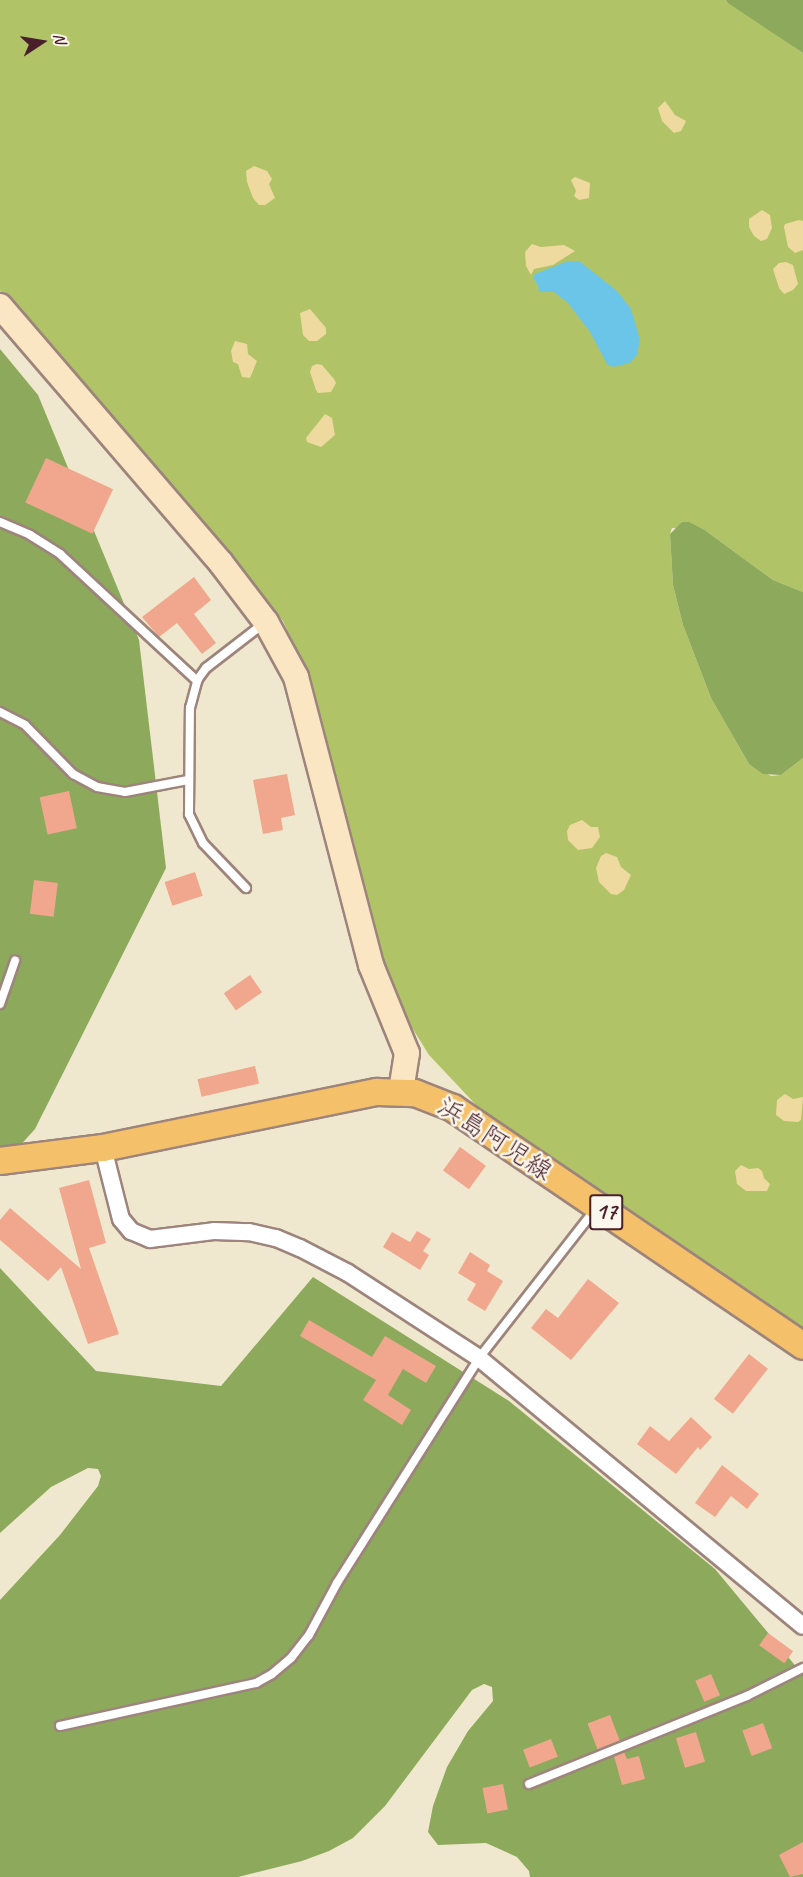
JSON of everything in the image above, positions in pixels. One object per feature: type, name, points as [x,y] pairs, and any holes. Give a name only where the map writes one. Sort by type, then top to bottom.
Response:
[{"type":"main road","name":"浜島阿児線","points":[[0,1161],[103,1148],[377,1092],[402,1091],[427,1096],[453,1108],[803,1346]]},
{"type":"street","points":[[0,306],[221,563],[266,622],[296,677],[371,965],[407,1053],[402,1091]]},
{"type":"street","points":[[103,1148],[121,1219],[137,1234],[150,1239],[186,1233],[233,1231],[276,1238],[321,1257],[479,1358],[803,1626]]},
{"type":"lane","points":[[0,522],[30,535],[60,554],[197,681]]},
{"type":"lane","points":[[246,888],[203,843],[194,829],[189,814],[190,708],[197,681],[206,668],[266,622]]},
{"type":"lane","points":[[0,712],[25,725],[74,774],[97,787],[125,792],[188,780]]},
{"type":"lane","points":[[0,1004],[15,961]]},
{"type":"lane","points":[[60,1726],[256,1683],[272,1674],[291,1658],[309,1635],[337,1583],[479,1358],[597,1206]]},
{"type":"lane","points":[[529,1784],[747,1696],[803,1668]]},
{"type":"green space","points":[[0,0],[726,0],[803,53],[803,592],[773,580],[706,531],[672,528],[670,534],[673,585],[683,625],[711,698],[749,764],[771,776],[781,775],[803,758],[803,1336],[478,1107],[429,1055],[388,989],[313,686],[283,621],[0,291]]},
{"type":"green space","points":[[726,0],[803,0],[803,53],[728,3]]},
{"type":"green space","points":[[0,349],[38,395],[139,640],[166,868],[35,1129],[0,1168]]},
{"type":"green space","points":[[682,522],[689,522],[706,531],[773,580],[803,592],[803,758],[781,775],[763,774],[749,764],[711,698],[683,625],[673,585],[670,534]]},
{"type":"green space","points":[[0,1268],[96,1371],[221,1386],[313,1277],[509,1401],[715,1569],[803,1675],[803,1877],[530,1877],[529,1871],[517,1857],[486,1843],[438,1845],[428,1832],[433,1806],[447,1767],[468,1731],[493,1701],[492,1687],[484,1684],[472,1690],[385,1806],[353,1838],[329,1851],[302,1861],[238,1877],[0,1877],[0,1600],[60,1535],[98,1486],[101,1476],[98,1469],[88,1468],[51,1487],[0,1533]]},
{"type":"sand","points":[[665,101],[675,115],[686,121],[681,131],[674,133],[662,121],[658,108]]},
{"type":"sand","points":[[254,166],[267,171],[272,179],[269,184],[275,198],[265,205],[259,205],[253,198],[247,182],[246,171]]},
{"type":"sand","points":[[575,177],[590,183],[589,198],[579,200],[574,196],[576,191],[571,180]]},
{"type":"sand","points":[[762,210],[770,215],[772,228],[767,239],[761,241],[754,236],[749,227],[749,219]]},
{"type":"sand","points":[[803,221],[803,250],[795,253],[788,247],[784,227],[785,224]]},
{"type":"sand","points":[[532,244],[541,247],[564,245],[575,251],[553,265],[534,269],[531,275],[526,266],[525,252]]},
{"type":"sand","points":[[786,262],[793,265],[798,284],[793,290],[784,294],[779,288],[773,269],[779,263]]},
{"type":"sand","points":[[310,309],[326,328],[326,334],[317,341],[309,341],[303,335],[300,313]]},
{"type":"sand","points":[[235,341],[247,344],[248,354],[257,361],[250,378],[242,377],[238,364],[233,362],[231,351]]},
{"type":"sand","points":[[322,365],[336,383],[331,392],[318,393],[316,390],[310,372],[312,366]]},
{"type":"sand","points":[[325,414],[332,418],[335,435],[321,447],[307,442],[306,438]]},
{"type":"sand","points":[[582,820],[591,827],[598,827],[600,837],[592,848],[578,850],[568,840],[567,831],[570,825]]},
{"type":"sand","points":[[606,853],[617,857],[621,867],[631,875],[624,890],[617,895],[611,894],[599,882],[596,868],[601,856]]},
{"type":"sand","points":[[785,1094],[793,1099],[803,1097],[801,1120],[798,1122],[784,1121],[776,1115],[777,1100]]},
{"type":"sand","points":[[741,1165],[762,1171],[764,1178],[770,1184],[767,1191],[746,1191],[737,1184],[735,1171]]},
{"type":"water","points":[[568,261],[579,261],[617,291],[631,309],[640,340],[637,355],[630,363],[613,367],[607,364],[590,332],[568,303],[554,292],[539,292],[538,285],[533,278],[535,274]]},
{"type":"building","points":[[46,458],[113,489],[92,534],[25,502]]},
{"type":"building","points":[[194,577],[211,600],[194,614],[216,643],[202,654],[177,623],[159,637],[142,617]]},
{"type":"building","points":[[287,774],[295,815],[281,818],[283,830],[263,834],[253,780]]},
{"type":"building","points":[[69,791],[77,828],[48,834],[40,797]]},
{"type":"building","points":[[195,872],[203,896],[172,906],[165,882]]},
{"type":"building","points":[[34,880],[58,883],[54,917],[30,914]]},
{"type":"building","points":[[250,975],[262,992],[236,1011],[224,993]]},
{"type":"building","points":[[255,1066],[259,1084],[202,1097],[198,1079]]},
{"type":"building","points":[[460,1147],[486,1166],[469,1189],[443,1170]]},
{"type":"building","points":[[89,1180],[106,1243],[89,1248],[119,1334],[88,1344],[61,1267],[48,1281],[0,1240],[0,1220],[10,1208],[81,1269],[59,1188]]},
{"type":"building","points":[[417,1231],[431,1239],[423,1251],[429,1255],[420,1270],[383,1247],[392,1232],[410,1242]]},
{"type":"building","points":[[470,1252],[490,1265],[487,1271],[503,1281],[485,1311],[467,1300],[476,1284],[458,1273]]},
{"type":"building","points":[[588,1279],[619,1303],[571,1360],[531,1328],[546,1309],[558,1318]]},
{"type":"building","points":[[309,1320],[372,1357],[385,1336],[436,1366],[426,1383],[403,1369],[388,1395],[411,1410],[402,1425],[363,1400],[376,1380],[300,1336]]},
{"type":"building","points":[[749,1354],[768,1369],[733,1414],[714,1399]]},
{"type":"building","points":[[691,1417],[712,1437],[700,1450],[698,1447],[676,1474],[637,1444],[650,1426],[669,1441]]},
{"type":"building","points":[[722,1465],[759,1494],[747,1509],[731,1496],[715,1517],[695,1503]]},
{"type":"building","points":[[768,1633],[793,1651],[784,1663],[759,1645]]},
{"type":"building","points":[[711,1674],[720,1695],[704,1702],[695,1681]]},
{"type":"building","points":[[610,1715],[620,1741],[598,1750],[588,1724]]},
{"type":"building","points":[[763,1723],[772,1748],[752,1756],[742,1731]]},
{"type":"building","points":[[696,1732],[705,1762],[685,1768],[676,1738]]},
{"type":"building","points":[[551,1739],[558,1757],[530,1767],[523,1750]]},
{"type":"building","points":[[624,1752],[627,1759],[639,1756],[645,1779],[622,1785],[614,1756]]},
{"type":"building","points":[[503,1784],[508,1810],[487,1814],[482,1788]]},
{"type":"building","points":[[803,1842],[803,1874],[790,1877],[779,1855]]}]
